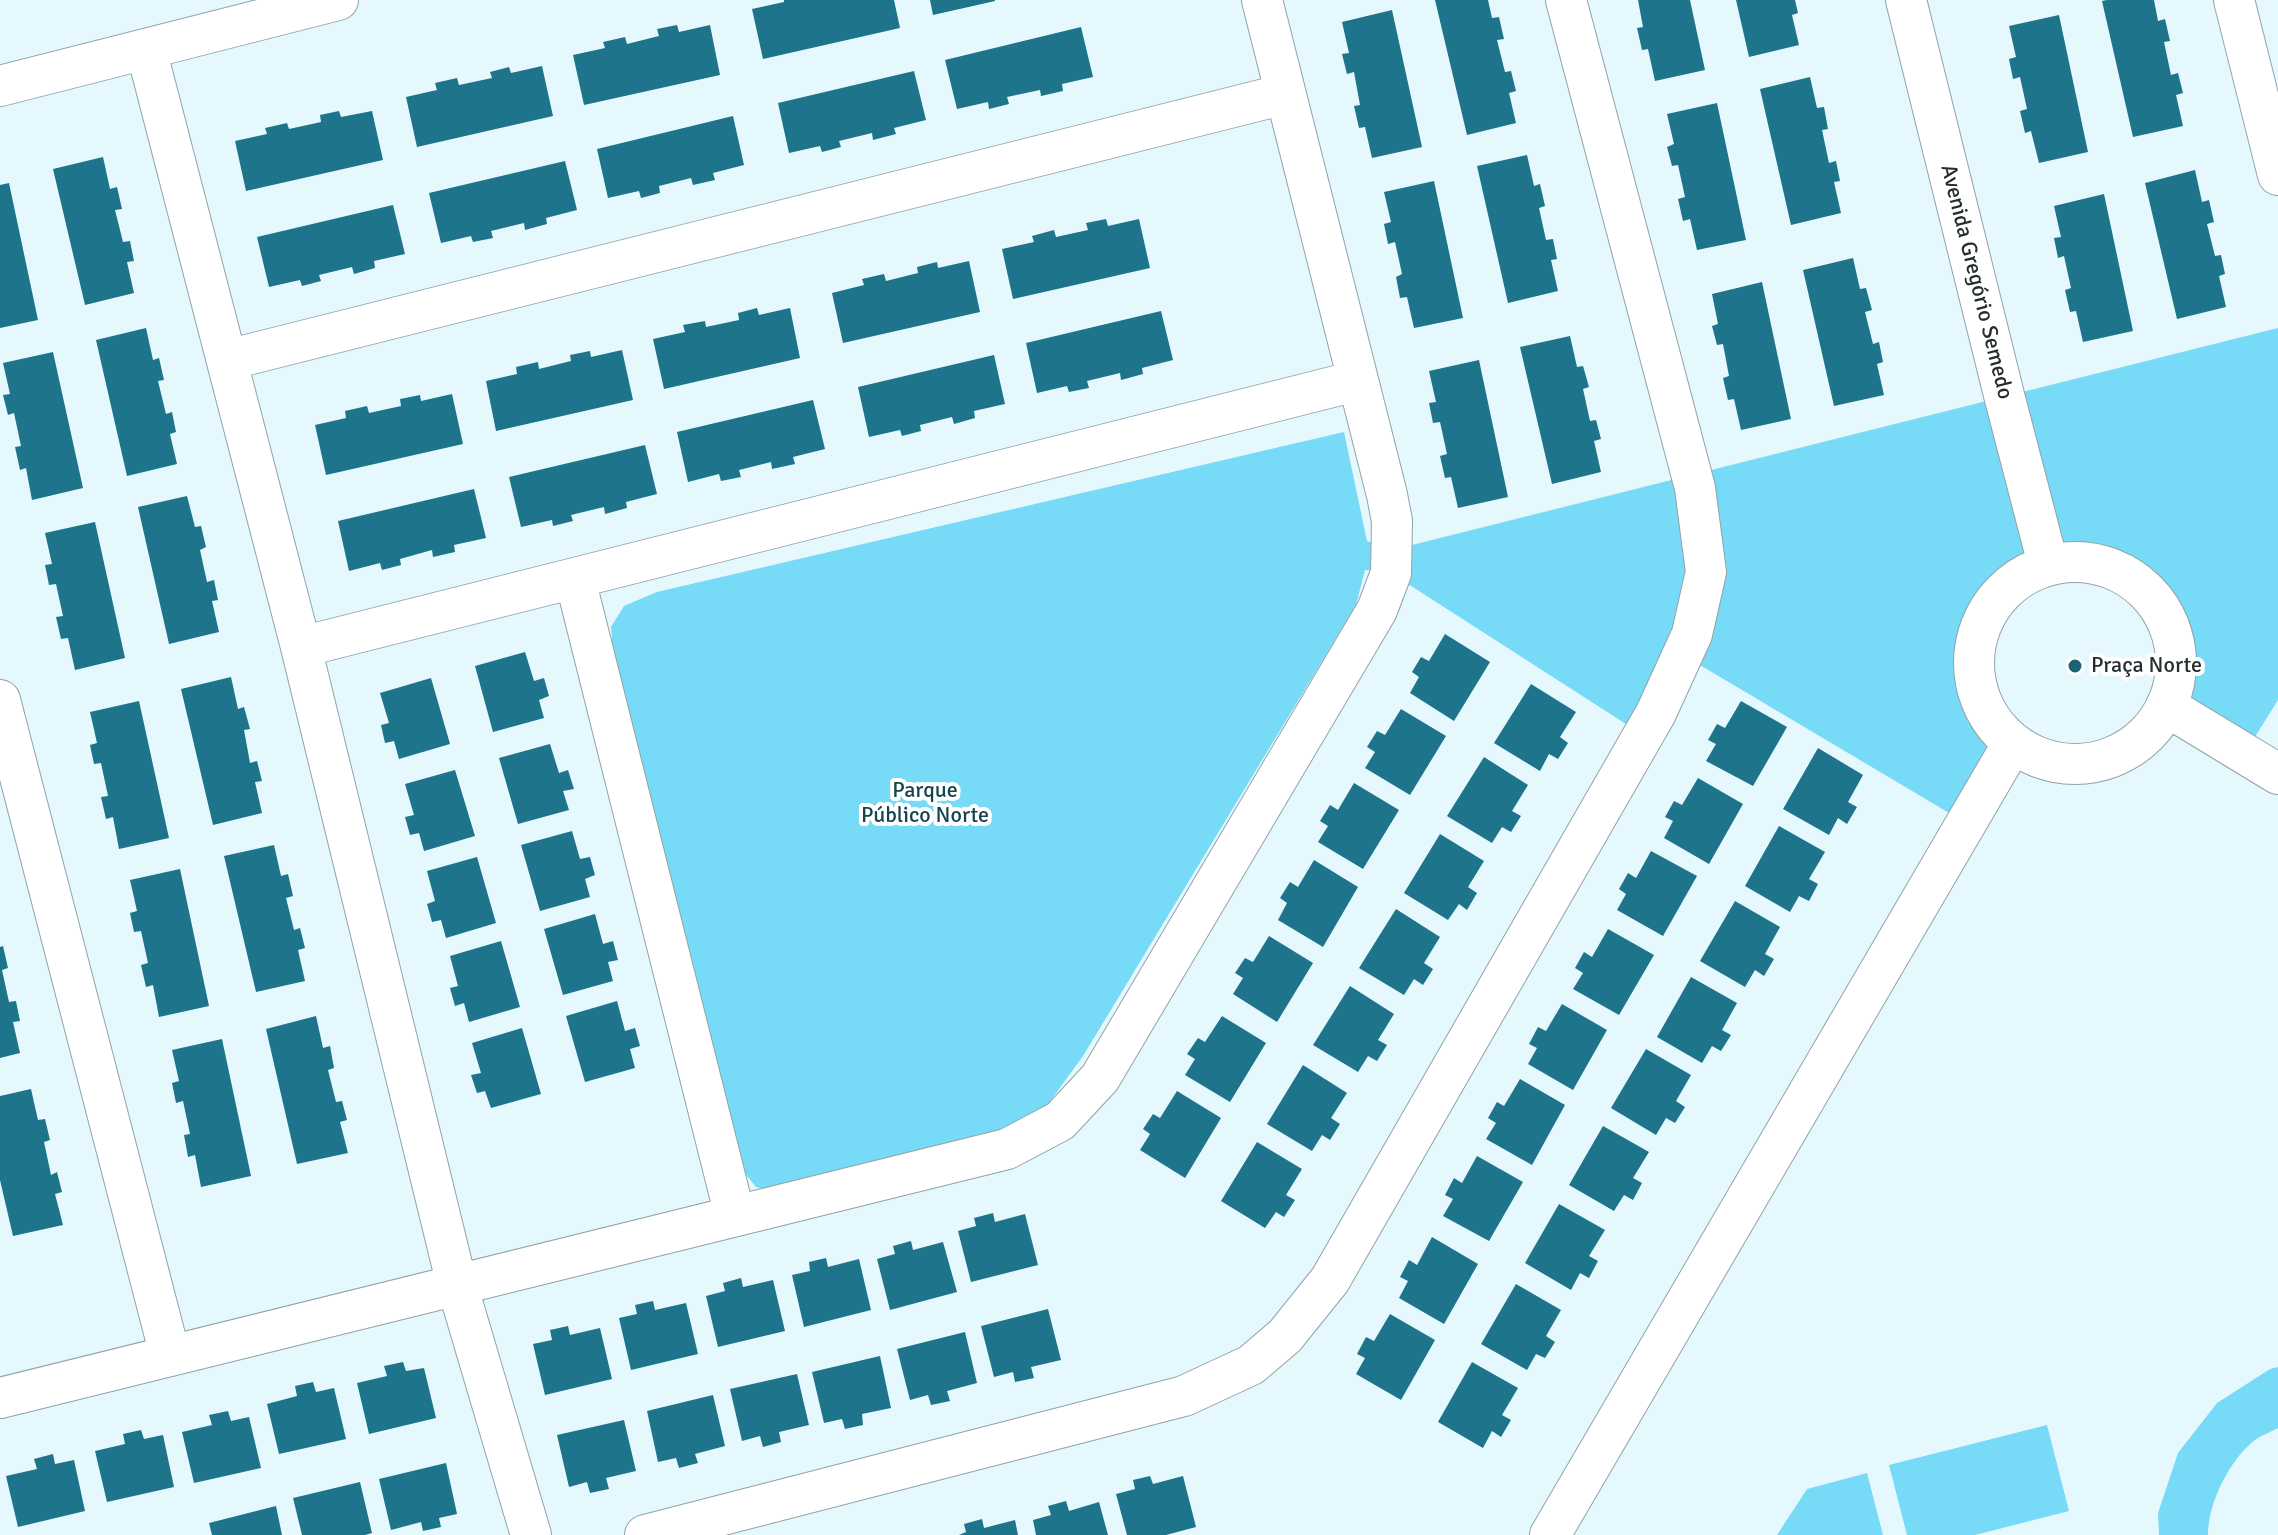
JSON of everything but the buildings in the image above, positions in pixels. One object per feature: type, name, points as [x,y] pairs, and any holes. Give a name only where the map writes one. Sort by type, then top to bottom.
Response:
[{"type":"street","points":[[0,86],[338,0]]},
{"type":"street","points":[[0,1398],[1007,1149],[1060,1121],[1100,1078],[1377,610],[1391,573],[1392,521],[1262,0]]},
{"type":"street","points":[[645,1535],[1184,1396],[1251,1365],[1285,1336],[1330,1280],[1656,713],[1692,634],[1706,572],[1695,488],[1566,0]]},
{"type":"street","name":"Avenida Gregório Semedo","points":[[1906,0],[2048,564]]},
{"type":"street","points":[[2234,0],[2278,175]]},
{"type":"street","points":[[146,49],[301,647],[457,1285],[531,1535]]},
{"type":"street","points":[[227,360],[1285,94]]},
{"type":"street","points":[[301,647],[1356,381]]},
{"type":"street","points":[[2084,561],[2116,569],[2143,587],[2163,612],[2175,642],[2176,675],[2166,706],[2150,731],[2127,750],[2099,761],[2069,764],[2039,758],[2013,743],[1991,720],[1977,690],[1974,658],[1981,626],[1998,598],[2022,577],[2048,564],[2084,561]]},
{"type":"street","points":[[575,579],[735,1216]]},
{"type":"street","points":[[0,700],[170,1355]]},
{"type":"street","points":[[2166,706],[2278,774]]},
{"type":"street","points":[[1550,1535],[2013,743]]},
{"type":"green space","name":"Parque Público Norte","points":[[2278,328],[2278,700],[2245,753],[2166,706],[2176,665],[2174,640],[2168,623],[2148,594],[2135,582],[2105,566],[2070,562],[2045,565],[2015,583],[1992,608],[1978,640],[1977,689],[1998,726],[2013,743],[1966,823],[1683,655],[1643,735],[1391,573],[1365,570],[1356,605],[1083,1056],[1043,1111],[1009,1133],[776,1192],[756,1187],[743,1171],[613,653],[611,627],[624,606],[657,592],[1344,432],[1367,541],[1392,550]]},
{"type":"green space","points":[[2278,1367],[2278,1428],[2255,1440],[2229,1470],[2216,1496],[2208,1535],[2159,1535],[2158,1513],[2178,1453],[2217,1403]]},
{"type":"green space","points":[[2047,1425],[2069,1511],[1975,1535],[1907,1535],[1889,1465]]},
{"type":"green space","points":[[1867,1473],[1883,1535],[1777,1535],[1807,1489]]},
{"type":"place","name":"Praça Norte","points":[[2075,666]]}]
